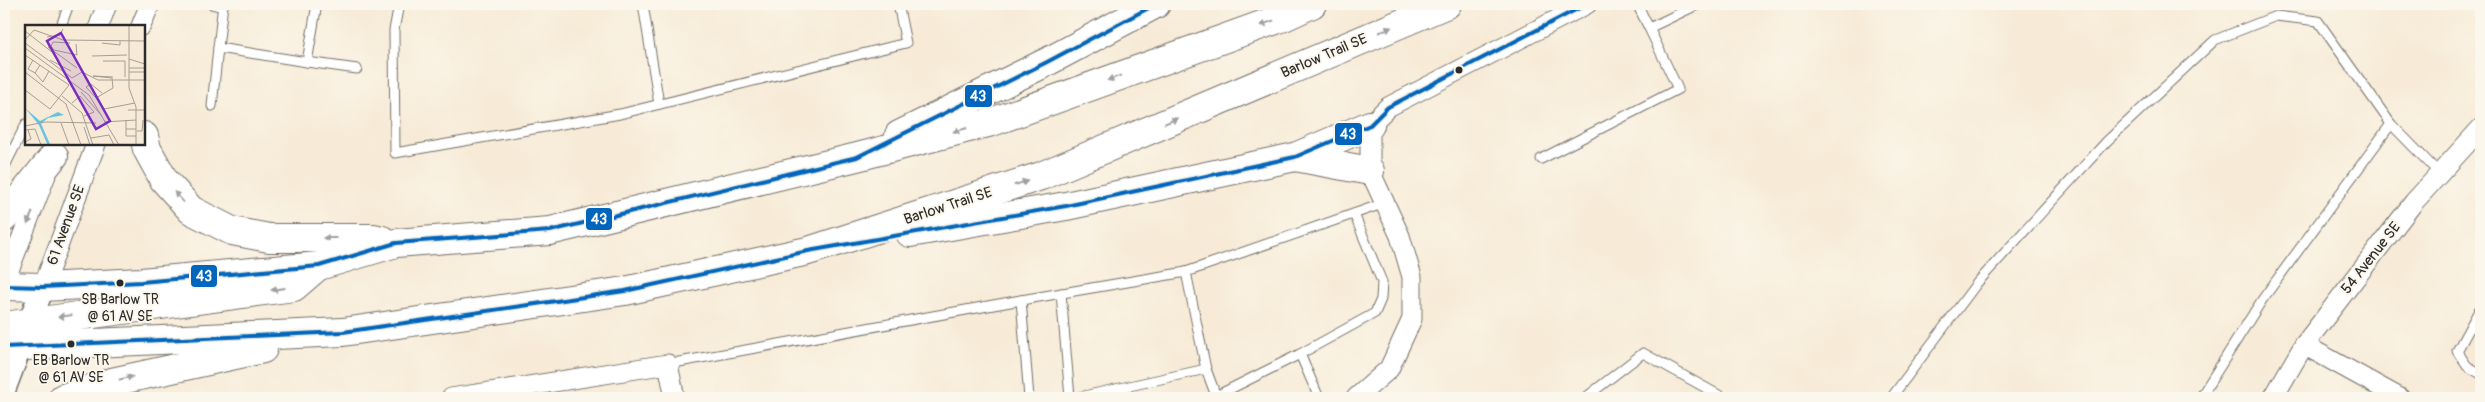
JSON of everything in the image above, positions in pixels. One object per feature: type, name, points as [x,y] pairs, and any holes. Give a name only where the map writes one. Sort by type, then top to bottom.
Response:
[{"type":"main road","points":[[856,157],[1047,62],[1156,4]]},
{"type":"main road","points":[[4,284],[43,287],[140,282],[319,266],[396,243],[550,231],[992,122],[1284,17],[1312,4]]},
{"type":"main road","name":"Barlow Trail SE","points":[[14,334],[343,332],[625,291],[808,251],[1041,176],[1448,4]]},
{"type":"main road","points":[[808,251],[1066,206],[1295,157],[1370,125]]},
{"type":"main road","points":[[145,140],[147,148],[164,180],[191,210],[232,231],[268,238],[373,238],[396,243]]},
{"type":"main road","points":[[4,218],[56,150]]},
{"type":"main road","points":[[1295,157],[1370,171]]},
{"type":"main road","points":[[14,334],[294,287],[319,266]]},
{"type":"main road","points":[[4,306],[23,306],[43,287]]},
{"type":"main road","points":[[63,398],[120,380],[343,332]]},
{"type":"street","points":[[99,25],[107,4]]},
{"type":"street","points":[[141,25],[150,4]]},
{"type":"street","points":[[1356,398],[1389,369],[1412,319],[1412,278],[1400,236],[1370,171],[1370,125],[1388,107],[1586,4]]},
{"type":"street","name":"54 Avenue SE","points":[[2273,398],[2304,345],[2439,173],[2481,128]]},
{"type":"street","name":"61 Avenue SE","points":[[4,390],[14,334],[43,287],[96,145]]},
{"type":"street","points":[[4,284],[56,150]]},
{"type":"street","points":[[2304,345],[2400,398]]},
{"type":"street","points":[[452,398],[668,364],[675,398]]},
{"type":"lane","points":[[61,25],[69,4]]},
{"type":"lane","points":[[211,4],[223,5],[212,106]]},
{"type":"lane","points":[[307,62],[317,4]]},
{"type":"lane","points":[[399,4],[394,30],[395,153],[620,114],[906,43],[898,4]]},
{"type":"lane","points":[[643,4],[659,104]]},
{"type":"lane","points":[[1541,159],[1678,89],[1637,4]]},
{"type":"lane","points":[[1649,28],[1699,4]]},
{"type":"lane","points":[[1891,398],[1977,283],[2107,141],[2215,40],[2276,16],[2318,21],[2391,124],[2439,173]]},
{"type":"lane","points":[[218,48],[357,70]]},
{"type":"lane","points":[[2200,398],[2262,300],[2391,124]]},
{"type":"lane","points":[[4,168],[25,126]]},
{"type":"lane","points":[[668,364],[1186,272],[1385,203]]},
{"type":"lane","points":[[1186,272],[1206,369],[1216,397],[1375,313],[1382,299],[1382,282],[1354,214]]},
{"type":"lane","points":[[1061,293],[1070,398]]},
{"type":"lane","points":[[1021,300],[1029,398]]},
{"type":"lane","points":[[2481,307],[2457,351],[2467,366],[2481,374]]},
{"type":"lane","points":[[1584,398],[1643,353],[1724,398]]},
{"type":"lane","points":[[1300,354],[1319,398]]},
{"type":"lane","points":[[1075,398],[1206,369]]},
{"type":"transit line","name":"43","points":[[4,286],[43,287],[141,282],[319,266],[396,243],[550,231],[857,157],[1047,62],[1156,4]]},
{"type":"transit line","name":"43","points":[[4,347],[343,332],[625,291],[808,251],[1066,206],[1295,157],[1370,125],[1388,107],[1587,4]]},
{"type":"place","name":"SB Barlow TR @ 61 AV SE","points":[[120,283]]},
{"type":"place","name":"EB Barlow TR @ 61 AV SE","points":[[71,344]]}]
